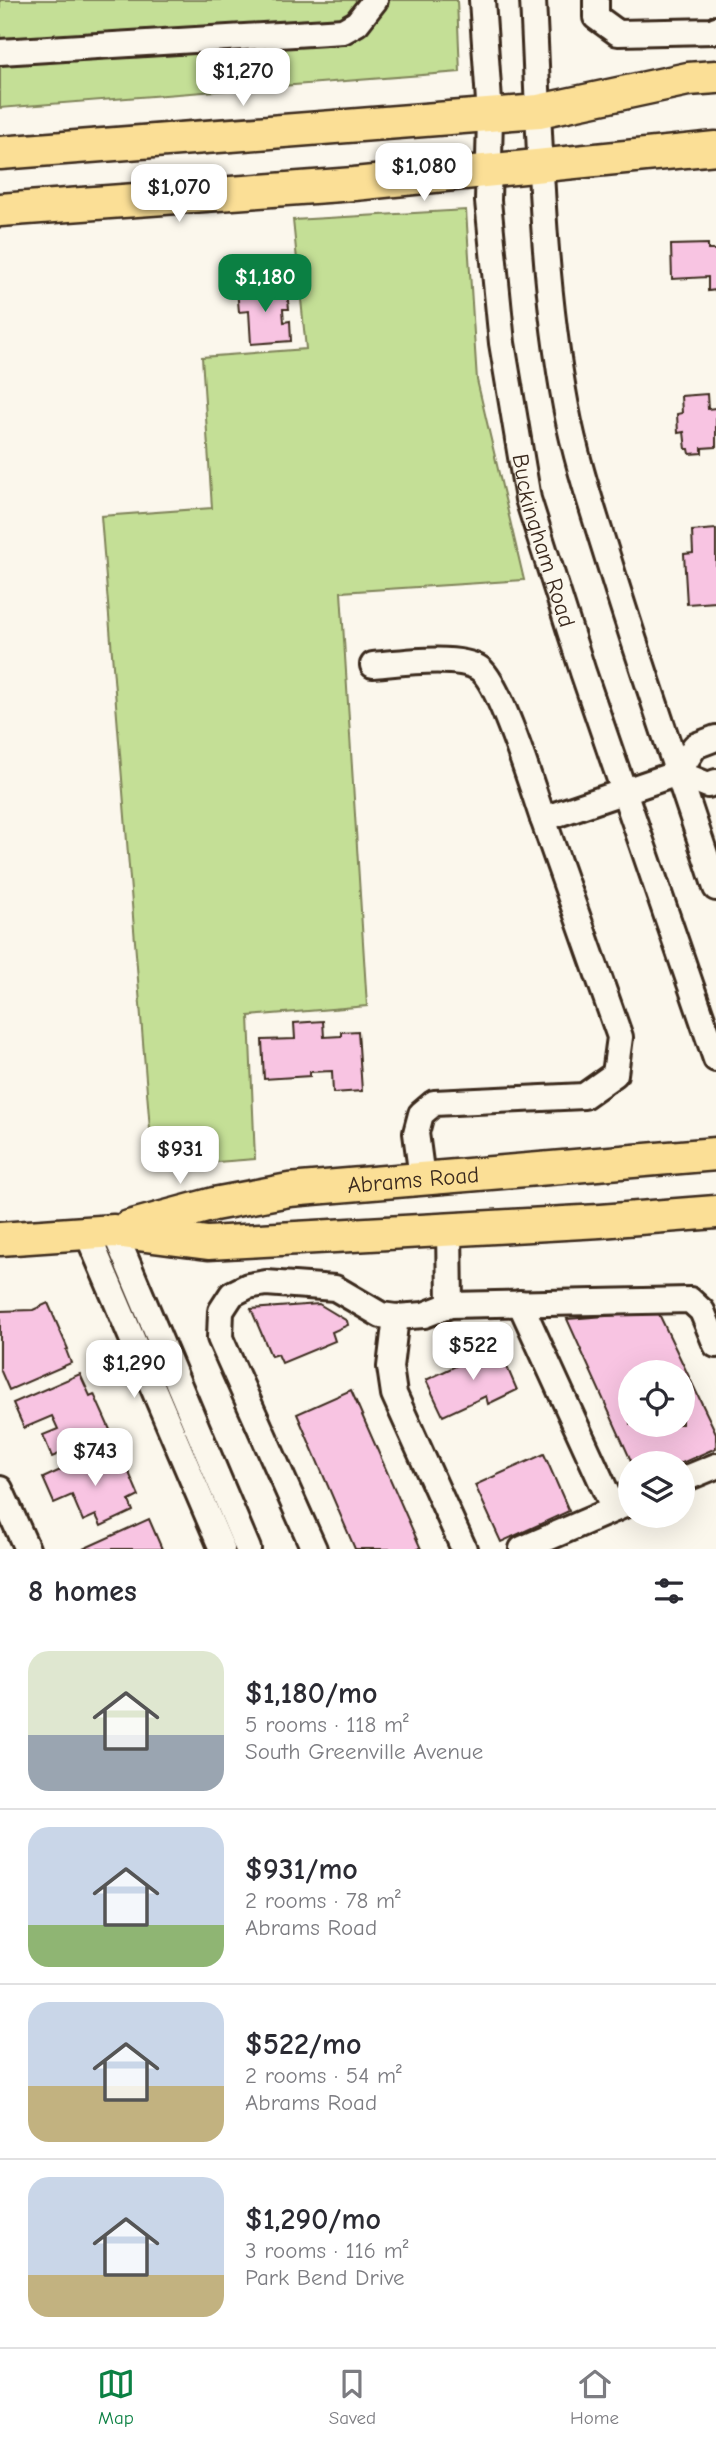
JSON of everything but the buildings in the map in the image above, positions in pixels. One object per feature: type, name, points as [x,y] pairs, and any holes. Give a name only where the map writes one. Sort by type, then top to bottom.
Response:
[{"type":"main road","points":[[0,153],[539,111],[688,79],[716,77]]},
{"type":"main road","points":[[0,210],[354,184],[716,148]]},
{"type":"main road","name":"Abrams Road","points":[[0,1239],[100,1232],[214,1204],[289,1190],[716,1154]]},
{"type":"main road","name":"Abrams Road","points":[[100,1232],[208,1243],[716,1212]]},
{"type":"street","points":[[0,52],[343,31],[357,23],[375,0]]},
{"type":"street","name":"Buckingham Road","points":[[482,0],[490,116],[488,201],[502,343],[528,499],[623,792],[716,1059]]},
{"type":"street","points":[[533,0],[549,291],[569,419],[579,466],[621,602],[716,888]]},
{"type":"street","points":[[596,0],[596,17],[618,33],[716,29]]},
{"type":"street","points":[[373,665],[447,660],[480,669],[498,694],[620,1037],[615,1074],[584,1096],[434,1103],[421,1114],[416,1133],[422,1178]]},
{"type":"street","points":[[543,819],[678,773],[695,746],[716,738]]},
{"type":"street","points":[[678,773],[708,785],[716,782]]},
{"type":"street","points":[[449,1228],[450,1305]]},
{"type":"street","points":[[100,1232],[222,1549]]},
{"type":"street","points":[[100,1232],[248,1549]]},
{"type":"street","points":[[314,1549],[220,1338],[221,1311],[232,1294],[248,1286],[266,1283],[335,1288],[381,1315],[396,1317],[424,1315],[450,1305],[690,1300],[702,1311],[716,1345]]},
{"type":"street","points":[[520,1303],[618,1498]]},
{"type":"street","points":[[396,1317],[390,1367],[394,1394],[464,1549]]},
{"type":"street","points":[[695,1475],[716,1466]]},
{"type":"street","points":[[0,1489],[26,1549]]},
{"type":"street","points":[[522,1549],[618,1508]]},
{"type":"green space","points":[[0,0],[457,0],[460,72],[0,108]]},
{"type":"green space","points":[[466,210],[477,380],[524,580],[341,592],[367,1006],[249,1016],[255,1159],[153,1167],[101,516],[212,508],[202,357],[306,349],[293,220]]}]
